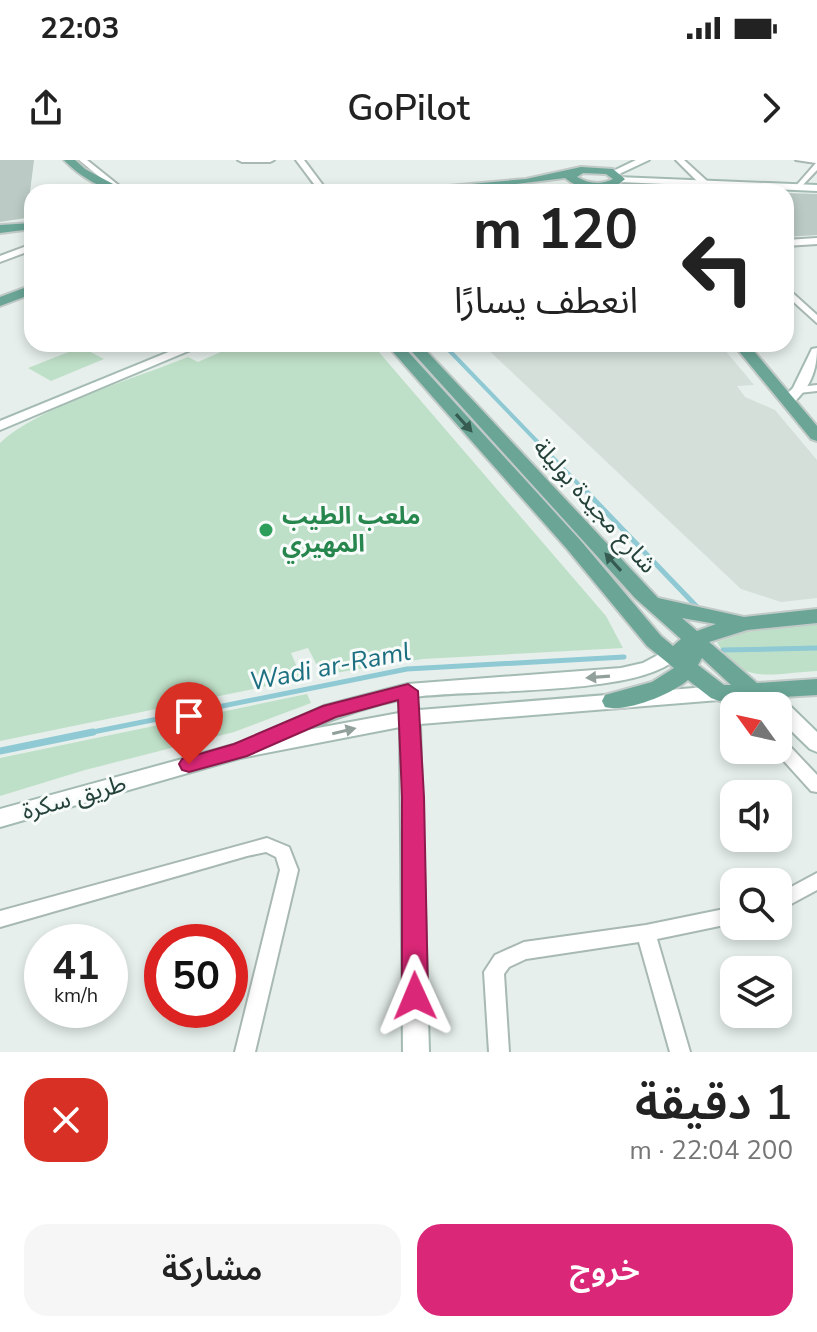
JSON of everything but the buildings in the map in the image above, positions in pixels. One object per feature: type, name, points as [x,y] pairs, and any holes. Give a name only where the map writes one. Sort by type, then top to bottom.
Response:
[{"type":"main road","points":[[55,160],[74,178],[86,184]]},
{"type":"main road","points":[[69,160],[81,171],[107,184]]},
{"type":"main road","points":[[593,177],[626,160]]},
{"type":"main road","points":[[527,184],[593,177],[644,160]]},
{"type":"main road","points":[[510,184],[593,177],[728,184]]},
{"type":"main road","points":[[794,187],[817,188]]},
{"type":"main road","points":[[0,229],[24,227]]},
{"type":"main road","points":[[2,303],[24,295]]},
{"type":"main road","points":[[0,426],[180,352]]},
{"type":"main road","name":"شارع مجيدة بوليلة","points":[[400,352],[574,545],[654,641],[728,692]]},
{"type":"main road","name":"شارع مجيدة بوليلة","points":[[419,352],[642,594],[694,640],[732,692]]},
{"type":"main road","points":[[748,352],[794,395],[817,436]]},
{"type":"main road","points":[[794,395],[817,352]]},
{"type":"main road","points":[[0,434],[24,417]]},
{"type":"main road","points":[[642,594],[672,610],[748,622]]},
{"type":"main road","points":[[613,701],[659,689],[678,679],[679,661],[694,640],[715,629],[748,622],[817,616]]},
{"type":"main road","points":[[240,750],[331,711],[408,691],[621,675],[679,661]]},
{"type":"main road","points":[[776,692],[817,687]]},
{"type":"main road","points":[[408,691],[416,1052]]},
{"type":"main road","points":[[240,750],[410,718],[613,701],[720,698]]},
{"type":"main road","points":[[792,720],[817,744]]},
{"type":"main road","name":"طريق سكرة","points":[[0,818],[240,750]]},
{"type":"street","points":[[83,160],[113,184]]},
{"type":"street","points":[[242,160],[270,160]]},
{"type":"street","points":[[300,160],[318,184]]},
{"type":"street","points":[[680,160],[704,183]]},
{"type":"street","points":[[799,187],[817,163],[800,160]]},
{"type":"street","points":[[794,242],[817,241]]},
{"type":"street","points":[[0,259],[24,250]]},
{"type":"street","points":[[794,298],[817,320]]},
{"type":"street","points":[[794,395],[817,388]]},
{"type":"street","points":[[792,759],[817,786]]},
{"type":"street","points":[[0,919],[247,849],[267,845],[283,852],[289,870],[245,1052]]},
{"type":"street","points":[[792,895],[817,881]]},
{"type":"street","points":[[499,1052],[494,972],[502,961],[524,951],[646,933],[720,918]]},
{"type":"street","points":[[646,933],[680,1052]]},
{"type":"shaded area","points":[[490,352],[727,352],[754,385],[737,386],[745,397],[775,410],[817,460],[817,598],[781,602],[741,589]]},
{"type":"green space","points":[[68,352],[91,352],[104,359],[51,381],[28,368]]},
{"type":"green space","name":"ملعب الطيب المهيري","points":[[221,352],[379,352],[606,616],[623,648],[423,659],[322,675],[308,648],[291,653],[302,679],[0,741],[0,443],[38,417],[89,394],[188,357],[198,362]]},
{"type":"green space","points":[[817,624],[817,671],[772,675],[748,671],[726,656],[717,642],[746,632]]},
{"type":"green space","points":[[307,694],[311,703],[234,732],[85,770],[0,796],[0,758]]},
{"type":"waterway","points":[[451,352],[584,490]]},
{"type":"waterway","points":[[583,488],[700,610]]},
{"type":"waterway","name":"Wadi ar-Raml","points":[[723,650],[817,648]]},
{"type":"waterway","name":"Wadi ar-Raml","points":[[83,734],[407,669],[624,657]]},
{"type":"waterway","name":"Wadi ar-Raml","points":[[0,751],[93,732]]},
{"type":"place","name":"ملعب الطيب المهيري","points":[[266,530]]},
{"type":"route","points":[[189,764],[240,750],[331,711],[408,691],[413,797],[415,996]]}]
